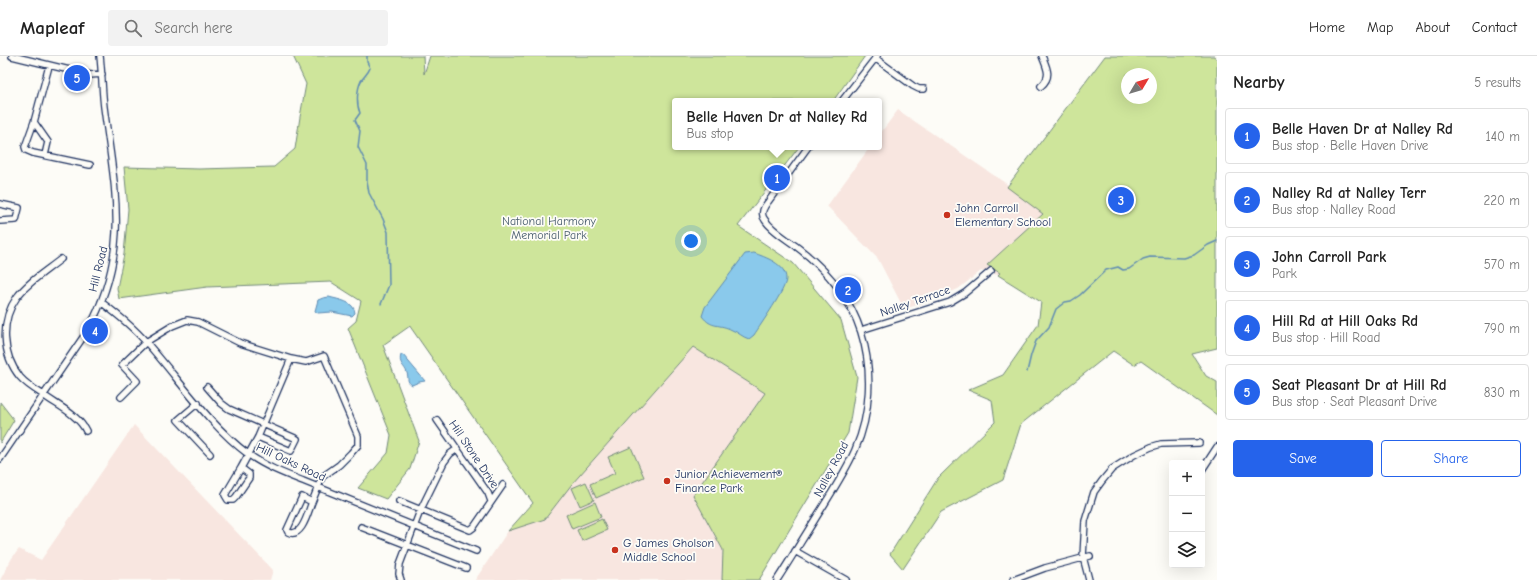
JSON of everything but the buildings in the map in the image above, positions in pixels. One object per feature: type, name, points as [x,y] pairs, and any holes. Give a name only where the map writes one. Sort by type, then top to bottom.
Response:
[{"type":"street","points":[[12,56],[90,75],[102,74]]},
{"type":"street","name":"Hill Road","points":[[0,459],[88,330],[101,302],[113,262],[117,221],[113,165],[104,107],[100,56]]},
{"type":"street","points":[[1041,86],[1046,82],[1048,73],[1042,56]]},
{"type":"street","points":[[844,98],[876,57],[913,86],[919,90],[924,90]]},
{"type":"street","points":[[49,66],[34,122],[25,148],[33,153],[90,165]]},
{"type":"street","points":[[34,122],[48,142],[45,155]]},
{"type":"street","name":"Nalley Road","points":[[777,580],[855,450],[867,408],[870,378],[861,330],[846,299],[825,271],[809,256],[765,221],[762,214],[765,206],[806,150]]},
{"type":"street","points":[[0,204],[19,208],[16,220],[0,221]]},
{"type":"street","points":[[60,260],[31,283],[16,298],[10,310],[5,329],[6,349],[14,368],[24,381],[77,419],[86,431]]},
{"type":"street","name":"Nalley Terrace","points":[[861,330],[950,302],[970,290],[991,271]]},
{"type":"street","name":"Hill Oaks Road","points":[[101,302],[129,325],[146,342],[225,433],[250,455],[285,474],[476,551]]},
{"type":"street","points":[[122,397],[137,381],[122,364],[146,342],[182,321],[193,320],[240,343],[291,359],[304,362],[322,356],[325,357],[359,441],[356,448],[339,465],[323,475],[312,502],[300,530],[297,533],[291,534],[288,532],[287,530],[300,499],[302,497],[312,502]]},
{"type":"street","points":[[241,468],[249,474],[249,478],[236,497],[232,500],[228,500],[225,495],[241,468],[250,455],[291,359]]},
{"type":"street","points":[[207,387],[221,403],[229,409],[297,439],[291,451],[258,437]]},
{"type":"street","points":[[198,403],[178,420],[210,454]]},
{"type":"street","name":"Hill Stone Drive","points":[[437,420],[488,493],[491,501]]},
{"type":"street","points":[[1089,580],[1083,557],[1085,521],[1094,492],[1112,470],[1134,455],[1161,444],[1199,443]]},
{"type":"street","points":[[1205,466],[1217,448]]},
{"type":"street","points":[[401,580],[399,574],[400,564],[420,511],[444,462],[450,454],[457,449]]},
{"type":"street","points":[[399,501],[420,511],[470,530],[474,527],[503,485]]},
{"type":"street","points":[[362,527],[466,568]]},
{"type":"street","points":[[795,552],[846,580]]},
{"type":"street","points":[[1013,580],[1045,568],[1090,556]]},
{"type":"shaded area","points":[[898,110],[1011,187],[1107,217],[1041,245],[998,275],[981,271],[958,289],[927,302],[904,309],[878,259],[827,206],[868,150],[882,150],[882,131]]},
{"type":"shaded area","points":[[693,347],[765,393],[693,495],[723,550],[722,580],[475,580],[508,531],[545,519],[572,484]]},
{"type":"shaded area","points":[[134,425],[273,570],[270,580],[0,580],[12,558],[19,549],[41,560]]},
{"type":"green space","name":"National Harmony Memorial Park","points":[[293,56],[423,56],[424,74],[430,56],[865,56],[835,98],[672,98],[672,150],[797,150],[738,226],[793,263],[841,320],[857,377],[848,433],[759,580],[722,580],[723,550],[693,495],[765,393],[693,347],[572,484],[545,519],[508,531],[533,503],[410,326],[383,345],[419,441],[410,469],[386,499],[358,488],[388,453],[391,435],[348,328],[356,321],[361,301],[331,282],[207,287],[119,299],[117,288],[124,254],[128,209],[124,167],[199,169],[274,167],[295,149],[306,84]]},
{"type":"green space","points":[[1105,56],[1214,56],[1217,60],[1217,348],[1192,354],[1206,376],[1217,382],[1217,415],[1141,361],[1134,365],[1113,351],[1021,424],[1003,480],[941,512],[903,569],[890,554],[938,478],[995,422],[992,400],[968,390],[1003,375],[1038,325],[1041,302],[998,275],[1000,273],[987,265],[1043,214],[1007,187]]},
{"type":"green space","points":[[0,402],[14,420],[0,443]]},
{"type":"green space","points":[[631,447],[644,477],[596,498],[590,484],[615,473],[608,457]]},
{"type":"green space","points":[[586,482],[594,500],[580,506],[572,488]]},
{"type":"green space","points":[[595,502],[601,517],[572,529],[566,515]]},
{"type":"green space","points":[[602,519],[607,530],[582,541],[577,530]]},
{"type":"water","points":[[754,253],[779,265],[783,269],[786,279],[773,307],[754,335],[749,339],[727,328],[709,323],[702,316],[705,307],[745,254]]},
{"type":"water","points":[[329,297],[349,303],[354,309],[355,313],[352,316],[332,312],[318,313],[315,311],[318,300]]},
{"type":"water","points":[[401,355],[403,355],[425,381],[412,385],[410,384],[408,381],[408,375],[400,361]]},
{"type":"waterway","points":[[367,56],[367,62],[370,68],[360,84],[358,92],[360,113],[355,120],[360,131],[358,147],[367,165],[367,182],[369,193],[388,232],[389,285],[381,304]]},
{"type":"waterway","points":[[1027,372],[1036,341],[1049,327],[1056,309],[1065,302],[1071,301],[1080,295],[1106,270],[1118,267],[1123,270],[1129,269],[1143,259],[1150,257],[1184,258],[1194,255],[1208,245],[1217,241]]},
{"type":"place","name":"Seat Pleasant Dr at Hill Rd","points":[[77,78]]},
{"type":"place","name":"Belle Haven Dr at Nalley Rd","points":[[777,178]]},
{"type":"place","name":"John Carroll Park","points":[[1121,200]]},
{"type":"place","name":"John Carroll Elementary School","points":[[947,215]]},
{"type":"place","name":"Nalley Rd at Nalley Terr","points":[[848,290]]},
{"type":"place","name":"Hill Rd at Hill Oaks Rd","points":[[95,331]]},
{"type":"place","name":"Junior Achievement® Finance Park","points":[[667,481]]},
{"type":"place","name":"G James Gholson Middle School","points":[[615,550]]}]
